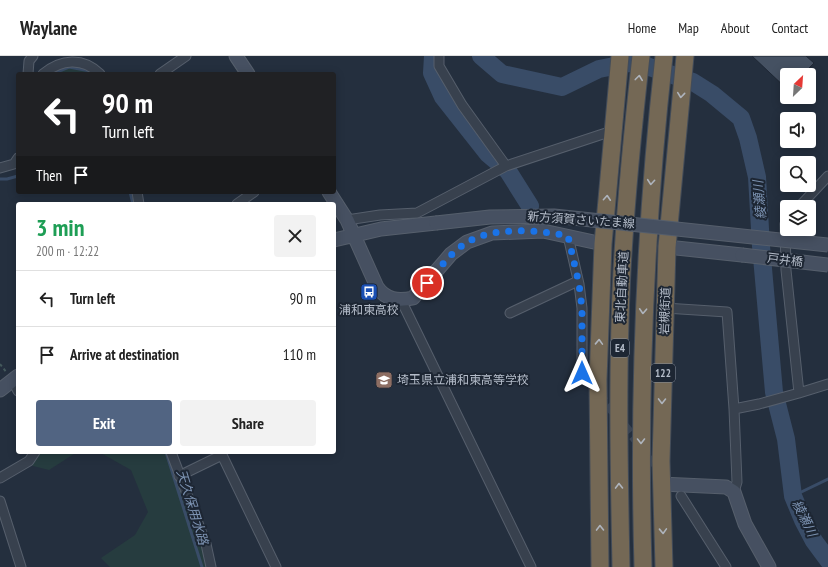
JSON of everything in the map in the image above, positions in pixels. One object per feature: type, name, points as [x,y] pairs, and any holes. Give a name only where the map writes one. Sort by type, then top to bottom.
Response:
[{"type":"highway","points":[[600,567],[598,380],[604,244],[612,131],[620,56]]},
{"type":"highway","name":"東北自動車道","points":[[621,567],[619,454],[622,270],[633,128],[641,56]]},
{"type":"highway","name":"東北自動車道","points":[[643,567],[640,427],[642,334],[647,230],[654,143],[664,56]]},
{"type":"highway","name":"岩槻街道","points":[[664,567],[661,484],[667,247],[672,180],[685,56]]},
{"type":"street","points":[[28,72],[29,61],[33,56]]},
{"type":"street","points":[[163,72],[186,56]]},
{"type":"street","points":[[236,56],[247,72]]},
{"type":"street","points":[[439,56],[439,66],[462,105],[506,166]]},
{"type":"street","points":[[46,72],[52,67],[70,62],[90,65],[98,72]]},
{"type":"street","points":[[347,220],[417,213],[506,166],[612,131]]},
{"type":"street","points":[[0,168],[14,164],[16,161]]},
{"type":"street","points":[[806,200],[828,176]]},
{"type":"street","points":[[240,202],[251,194]]},
{"type":"street","points":[[336,203],[347,220],[380,292],[388,297],[401,300],[413,298],[451,254],[467,242],[492,233],[543,231],[604,244]]},
{"type":"street","name":"新方須賀さいたま線","points":[[336,240],[381,229],[490,217],[554,216],[828,245]]},
{"type":"street","points":[[568,236],[578,281],[582,308],[582,373]]},
{"type":"street","points":[[785,236],[786,270],[799,393]]},
{"type":"street","name":"戸井橋","points":[[667,247],[828,265]]},
{"type":"street","points":[[510,313],[578,281]]},
{"type":"street","points":[[401,300],[531,567]]},
{"type":"street","points":[[665,308],[727,312],[734,409],[737,482],[734,492],[745,524],[768,567]]},
{"type":"street","points":[[0,390],[16,383]]},
{"type":"street","points":[[734,409],[759,404],[828,384]]},
{"type":"street","points":[[0,479],[29,461],[34,454]]},
{"type":"street","points":[[172,454],[206,544],[211,567]]},
{"type":"street","points":[[179,476],[222,455],[276,567]]},
{"type":"street","points":[[661,484],[726,487],[734,492]]},
{"type":"street","points":[[681,496],[726,567]]},
{"type":"street","points":[[0,501],[21,567]]},
{"type":"green space","points":[[62,66],[84,66],[93,72],[52,72]]},
{"type":"green space","points":[[27,454],[74,454],[49,470],[33,466]]},
{"type":"green space","points":[[103,454],[172,454],[192,517],[216,562],[213,567],[110,567],[101,558],[135,535],[148,512],[131,470]]},
{"type":"building","points":[[752,56],[806,56],[814,63],[809,68],[780,68],[780,82]]},
{"type":"waterway","points":[[433,56],[432,73],[443,97],[488,154],[508,171],[530,206]]},
{"type":"waterway","name":"綾瀬川","points":[[481,56],[502,74],[562,87],[599,69],[635,62],[693,82],[712,94],[741,118],[748,138],[757,177],[761,246],[774,392],[786,439],[793,496],[814,541],[828,560]]},
{"type":"waterway","name":"天久保用水路","points":[[57,72],[69,67],[91,72]]},
{"type":"waterway","name":"天久保用水路","points":[[0,179],[16,177]]},
{"type":"waterway","name":"天久保用水路","points":[[130,194],[132,202]]},
{"type":"waterway","name":"天久保用水路","points":[[167,454],[202,567]]},
{"type":"waterway","points":[[793,496],[828,479]]},
{"type":"tunnel","points":[[582,373],[660,470]]},
{"type":"place","name":"浦和東高校","points":[[369,292]]},
{"type":"place","name":"埼玉県立浦和東高等学校","points":[[384,380]]},
{"type":"route","points":[[427,283],[451,254],[467,242],[492,233],[543,231],[568,236],[579,284],[582,308],[582,373]]}]
